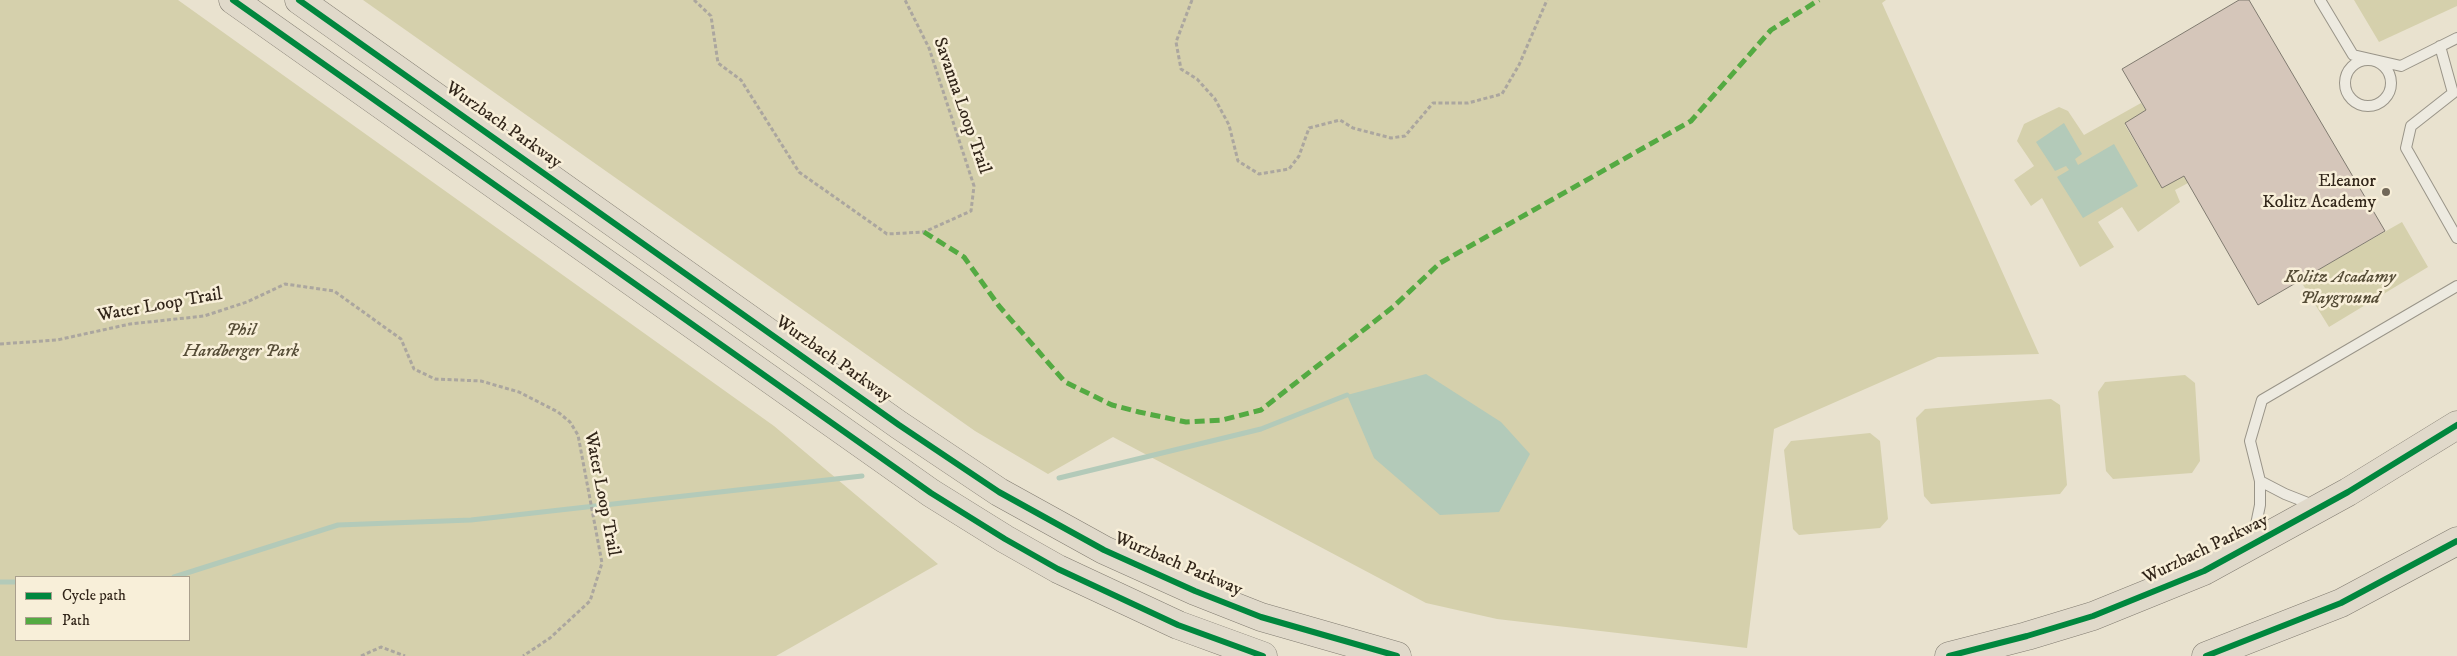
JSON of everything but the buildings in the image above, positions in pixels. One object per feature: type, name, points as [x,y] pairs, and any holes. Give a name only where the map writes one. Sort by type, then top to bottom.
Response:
[{"type":"highway","points":[[233,0],[931,493],[1005,539],[1067,573],[1178,624],[1263,656]]},
{"type":"highway","name":"Wurzbach Parkway","points":[[299,0],[899,425],[999,492],[1104,550],[1195,591],[1262,617],[1397,656]]},
{"type":"highway","name":"Wurzbach Parkway","points":[[1949,656],[2027,636],[2093,616],[2204,571],[2320,508],[2457,425]]},
{"type":"highway","points":[[2206,656],[2341,603],[2457,540]]},
{"type":"lane","points":[[2320,0],[2348,50],[2353,55],[2375,61],[2388,70],[2392,84],[2386,99],[2373,106],[2357,104],[2347,93],[2345,78],[2353,65],[2368,60],[2375,61],[2401,66],[2457,38]]},
{"type":"lane","points":[[2440,46],[2453,93],[2411,126],[2406,148],[2457,238]]},
{"type":"lane","points":[[2252,546],[2260,505],[2260,480],[2250,441],[2262,400],[2457,286]]},
{"type":"lane","points":[[2260,480],[2285,494],[2320,508]]},
{"type":"path","points":[[1192,0],[1176,42],[1181,69],[1197,79],[1215,99],[1228,125],[1238,161],[1259,174],[1289,169],[1299,156],[1309,128],[1340,120],[1353,128],[1391,138],[1405,136],[1433,103],[1468,103],[1502,94],[1519,65],[1547,0]]},
{"type":"path","points":[[361,656],[380,647],[405,656]]},
{"type":"green space","name":"Phil Hardberger Park","points":[[0,0],[178,0],[774,426],[938,564],[776,656],[0,656]]},
{"type":"green space","points":[[363,0],[1886,0],[1882,3],[2039,354],[1938,357],[1774,429],[1747,648],[1497,619],[1426,603],[1113,437],[1048,474],[975,431]]},
{"type":"green space","points":[[2354,0],[2457,0],[2457,6],[2379,42]]},
{"type":"green space","points":[[2141,103],[2146,110],[2125,125],[2162,188],[2184,175],[2188,183],[2175,190],[2180,202],[2138,232],[2122,207],[2098,222],[2114,247],[2080,267],[2042,198],[2031,206],[2014,180],[2034,166],[2017,141],[2024,124],[2059,107],[2068,111],[2084,135]]},
{"type":"green space","name":"Kolitz Acadamy Playground","points":[[2402,222],[2428,267],[2329,327],[2300,280]]},
{"type":"green space","points":[[2185,375],[2195,383],[2200,461],[2192,473],[2113,479],[2106,471],[2098,392],[2105,382]]},
{"type":"green space","points":[[2051,399],[2060,405],[2067,485],[2060,494],[1931,504],[1924,496],[1916,418],[1925,409]]},
{"type":"green space","points":[[1870,433],[1880,441],[1888,519],[1880,528],[1799,535],[1793,529],[1784,450],[1791,441]]},
{"type":"shaded area","points":[[2064,123],[2082,154],[2075,159],[2078,165],[2114,144],[2138,186],[2083,218],[2057,177],[2069,170],[2066,166],[2055,171],[2036,142]]},
{"type":"shaded area","points":[[1426,374],[1501,422],[1530,454],[1499,512],[1440,515],[1374,458],[1347,395]]},
{"type":"waterway","points":[[1059,478],[1261,429],[1347,395]]},
{"type":"waterway","points":[[177,576],[338,525],[471,520],[862,476]]},
{"type":"waterway","points":[[0,582],[15,582]]},
{"type":"marked path","points":[[924,232],[964,257],[999,306],[1065,382],[1112,405],[1186,422],[1222,420],[1261,410],[1393,307],[1440,263],[1691,121],[1771,30],[1819,0]]},
{"type":"cycle path","points":[[233,0],[931,493],[1058,569],[1178,625],[1263,656]]},
{"type":"cycle path","points":[[299,0],[899,425],[999,492],[1104,550],[1195,591],[1261,617],[1397,656]]},
{"type":"cycle path","points":[[1949,656],[2027,636],[2093,616],[2204,571],[2348,492],[2457,425]]},
{"type":"cycle path","points":[[2206,656],[2341,603],[2457,541]]},
{"type":"place","name":"Eleanor Kolitz Academy","points":[[2386,192]]}]
